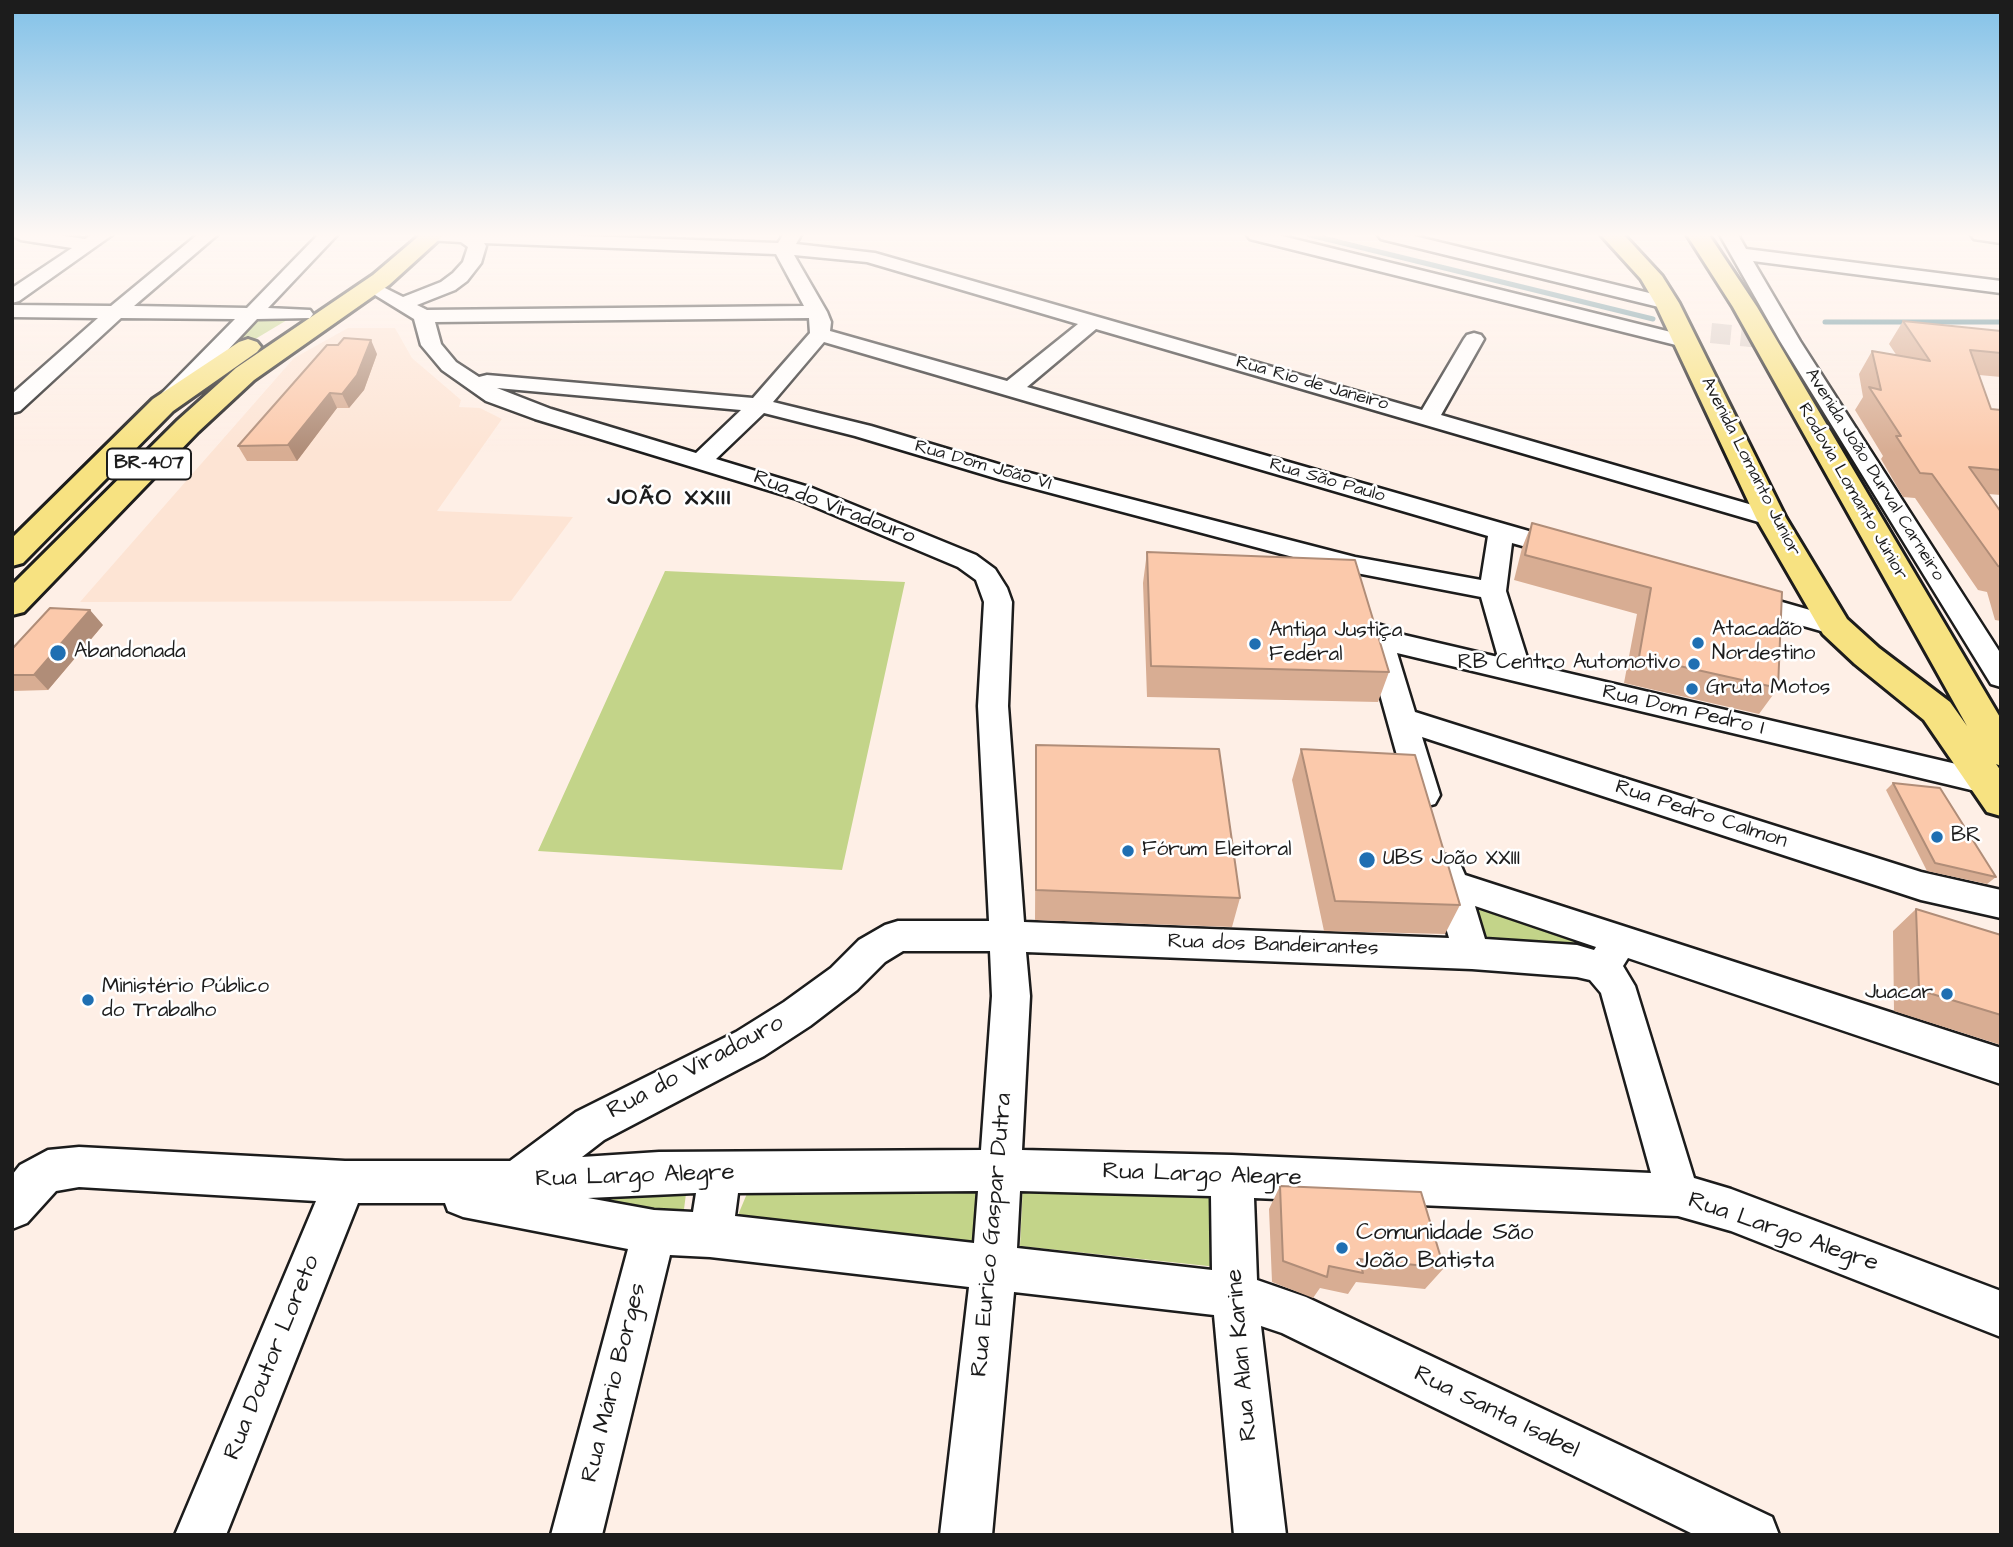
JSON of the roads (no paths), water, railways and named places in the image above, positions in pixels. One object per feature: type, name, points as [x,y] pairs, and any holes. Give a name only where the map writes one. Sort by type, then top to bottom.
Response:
[{"type":"highway","name":"BR-407","points":[[12,556],[163,405],[209,371],[313,307]]},
{"type":"highway","name":"BR-407","points":[[12,604],[188,426],[245,374],[342,307]]},
{"type":"highway","name":"Avenida Lomanto Junior","points":[[1670,307],[1690,335],[1772,518],[1835,626],[1867,656],[1937,711],[1996,778]]},
{"type":"highway","name":"Rodovia Lomanto Júnior","points":[[1745,307],[1996,778]]},
{"type":"street","points":[[12,406],[122,307]]},
{"type":"street","points":[[163,405],[259,307]]},
{"type":"street","points":[[407,307],[412,310],[416,307]]},
{"type":"street","points":[[702,460],[759,405],[819,323],[811,307]]},
{"type":"street","name":"Rua Rio de Janeiro","points":[[1045,307],[1772,518]]},
{"type":"street","points":[[1569,307],[1690,335]]},
{"type":"street","name":"Avenida João Durval Carneiro","points":[[1765,307],[1780,340],[2000,676]]},
{"type":"street","name":"Rua São Paulo","points":[[412,310],[819,323],[1011,389],[1581,555]]},
{"type":"street","name":"Rua do Viradouro","points":[[412,310],[431,345],[449,366],[494,396],[543,414],[702,460],[803,493],[967,561],[986,575],[998,602],[993,706],[1007,936]]},
{"type":"street","points":[[12,311],[303,314]]},
{"type":"street","points":[[1011,389],[1094,321]]},
{"type":"street","points":[[1428,418],[1474,339]]},
{"type":"street","name":"Rua Dom João VI","points":[[467,380],[759,405],[863,431],[1010,475],[1355,565],[1493,591]]},
{"type":"street","points":[[1501,532],[1493,591],[1517,673]]},
{"type":"street","points":[[1355,565],[1472,954]]},
{"type":"street","points":[[1715,592],[1835,626]]},
{"type":"street","name":"Rua Dom Pedro I","points":[[1379,639],[1517,673],[1996,778]]},
{"type":"street","name":"Rua Pedro Calmon","points":[[1402,719],[1922,886],[2001,904]]},
{"type":"street","name":"Rua dos Bandeirantes","points":[[1450,884],[1611,955],[2001,1066]]},
{"type":"street","name":"Rua do Viradouro","points":[[517,1182],[590,1126],[750,1044],[844,979],[886,941],[911,934]]},
{"type":"street","name":"Rua dos Bandeirantes","points":[[911,934],[1472,954],[1577,961],[1611,955]]},
{"type":"street","name":"Rua Eurico Gaspar Dutra","points":[[966,1535],[994,1266],[1011,996],[1007,936]]},
{"type":"street","points":[[1611,955],[1617,986],[1678,1195]]},
{"type":"street","name":"Rua Largo Alegre","points":[[12,1208],[35,1180],[48,1171],[79,1167],[364,1182],[517,1182],[659,1172],[1000,1170],[1232,1176],[1678,1195],[1731,1210],[2001,1314]]},
{"type":"street","points":[[710,1235],[721,1172]]},
{"type":"street","name":"Rua Alan Karine","points":[[1232,1176],[1236,1295],[1259,1535]]},
{"type":"street","name":"Rua Largo Alegre","points":[[364,1182],[654,1232],[710,1235],[1236,1295]]},
{"type":"street","name":"Rua Doutor Loreto","points":[[200,1535],[364,1182]]},
{"type":"street","name":"Rua Mário Borges","points":[[576,1535],[654,1232]]},
{"type":"street","name":"Rua Santa Isabel","points":[[1236,1295],[1290,1313],[1754,1535]]},
{"type":"waterway","points":[[1605,307],[1653,319]]},
{"type":"waterway","points":[[1825,322],[2001,322]]},
{"type":"tunnel","points":[[1711,333],[1770,339]]},
{"type":"place","name":"Atacadão Nordestino","points":[[1698,643]]},
{"type":"place","name":"Antiga Justiça Federal","points":[[1255,644]]},
{"type":"place","name":"Abandonada","points":[[58,653]]},
{"type":"place","name":"RB Centro Automotivo","points":[[1694,664]]},
{"type":"place","name":"Gruta Motos","points":[[1692,689]]},
{"type":"place","name":"BR","points":[[1937,837]]},
{"type":"place","name":"Fórum Eleitoral","points":[[1128,851]]},
{"type":"place","name":"UBS João XXIII","points":[[1367,860]]},
{"type":"place","name":"Juacar","points":[[1947,994]]},
{"type":"place","name":"Ministério Público do Trabalho","points":[[88,1000]]},
{"type":"place","name":"Comunidade São João Batista","points":[[1342,1248]]},
{"type":"district","name":"JOÃO XXIII","points":[[670,499]]}]
